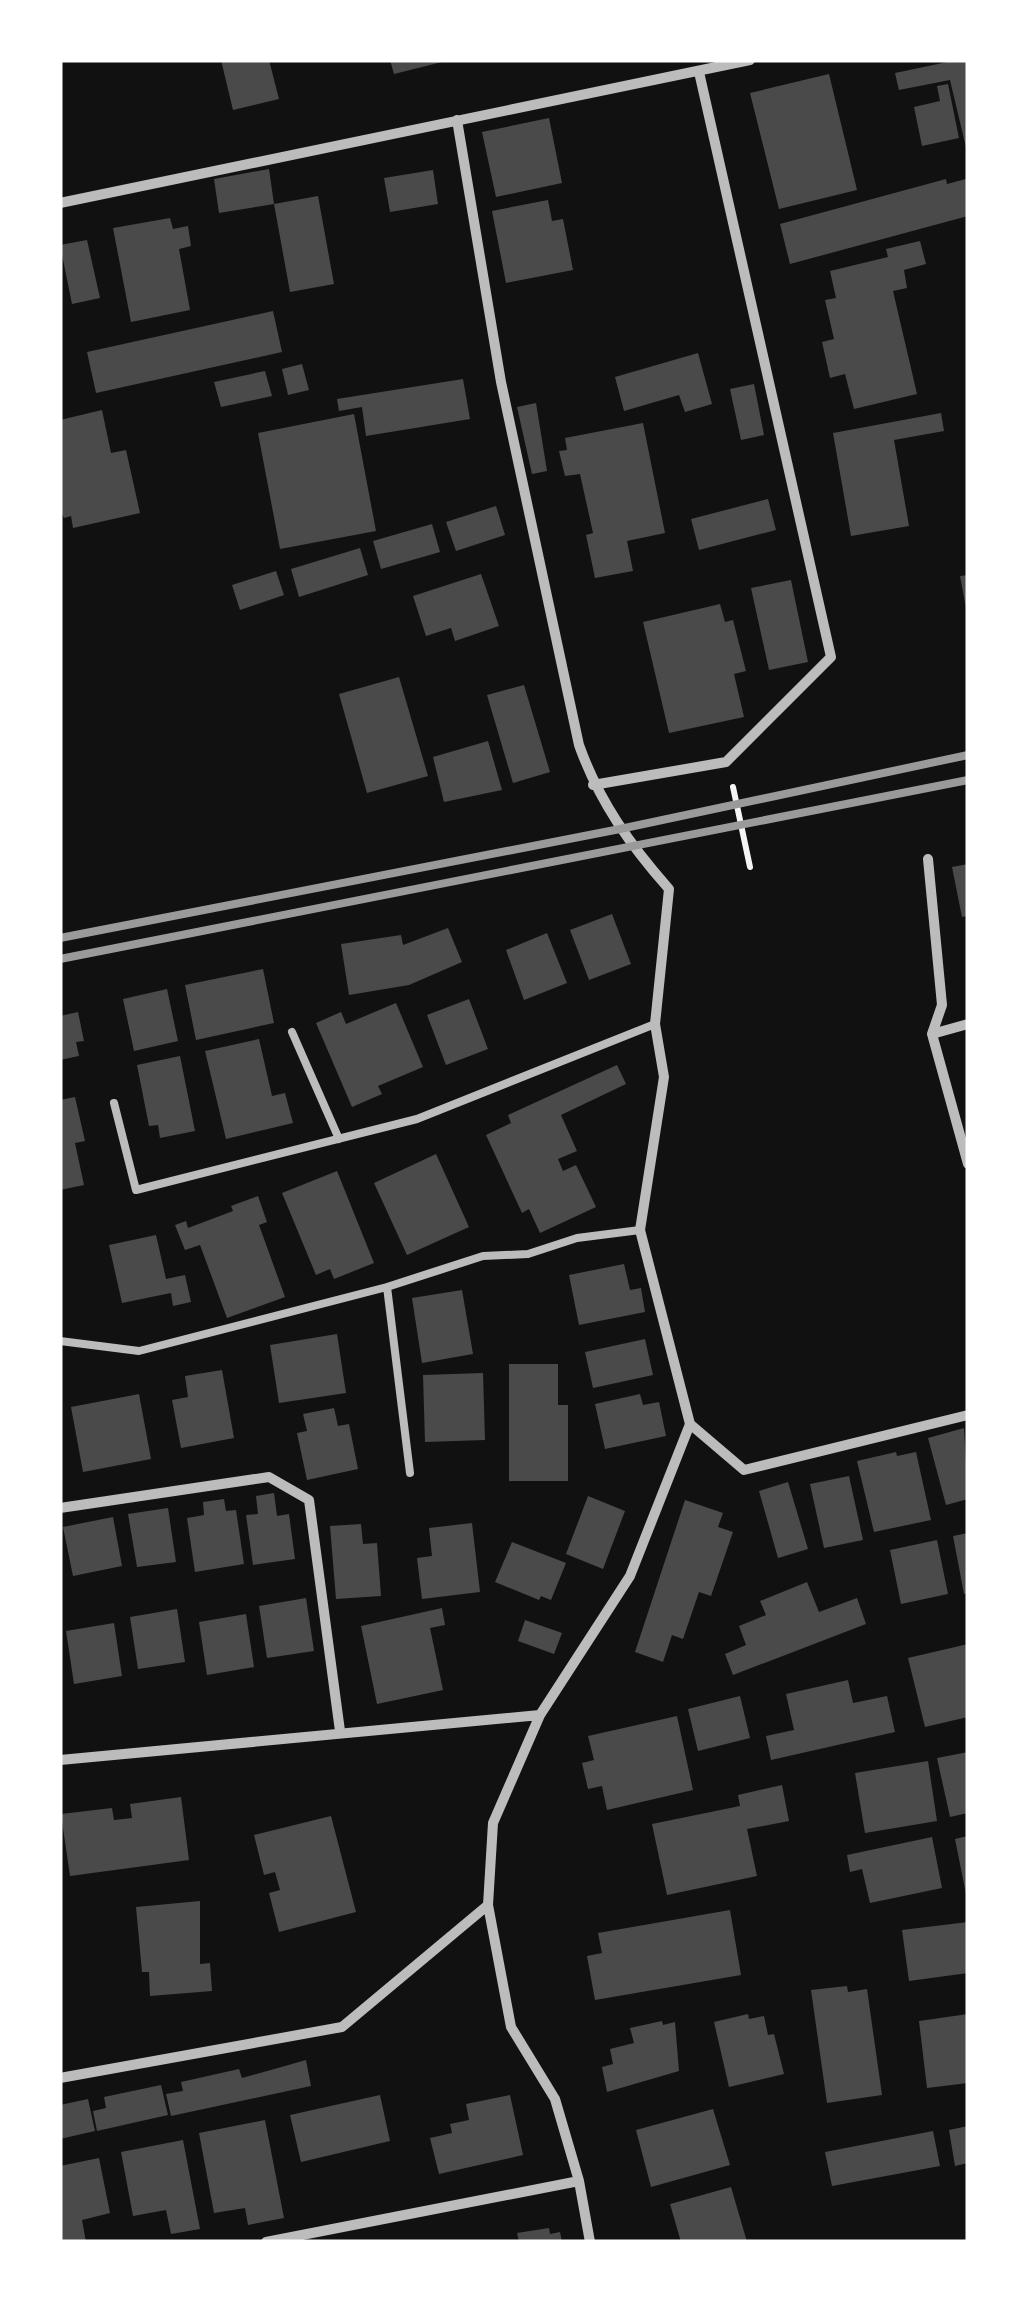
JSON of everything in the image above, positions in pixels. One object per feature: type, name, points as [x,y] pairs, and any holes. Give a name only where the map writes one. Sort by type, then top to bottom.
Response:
[{"type":"street","points":[[60,203],[750,60]]},
{"type":"street","points":[[593,784],[726,762],[831,657],[698,72]]},
{"type":"street","points":[[457,120],[501,382],[579,745],[593,784],[634,848],[669,889],[655,1024],[664,1077],[640,1230],[690,1424],[744,1470],[968,1415]]},
{"type":"street","points":[[928,859],[942,1006],[932,1034],[968,1164]]},
{"type":"street","points":[[932,1034],[968,1024]]},
{"type":"street","points":[[590,2242],[579,2181],[555,2099],[510,2028],[488,1905],[493,1822],[540,1715],[630,1576],[690,1424]]},
{"type":"street","points":[[60,1508],[269,1477],[309,1500],[340,1731]]},
{"type":"street","points":[[60,1760],[540,1715]]},
{"type":"street","points":[[60,2078],[342,2028],[488,1905]]},
{"type":"street","points":[[266,2242],[579,2181]]},
{"type":"lane","points":[[114,1104],[136,1190],[417,1119],[655,1024]]},
{"type":"lane","points":[[292,1032],[339,1139]]},
{"type":"lane","points":[[60,1341],[139,1351],[387,1287],[483,1256],[528,1254],[577,1238],[640,1230]]},
{"type":"lane","points":[[387,1287],[410,1474]]},
{"type":"path","points":[[726,762],[750,868]]},
{"type":"building","points":[[221,60],[269,60],[279,99],[233,110]]},
{"type":"building","points":[[390,60],[445,60],[446,61],[394,74]]},
{"type":"building","points":[[968,60],[968,156],[950,80],[899,90],[895,73]]},
{"type":"building","points":[[829,74],[857,190],[779,209],[750,93]]},
{"type":"building","points":[[948,84],[959,138],[922,146],[914,107],[940,101],[937,86]]},
{"type":"building","points":[[549,118],[562,183],[496,197],[482,132]]},
{"type":"building","points":[[269,169],[274,204],[219,213],[214,179]]},
{"type":"building","points":[[433,170],[438,204],[390,212],[384,178]]},
{"type":"building","points":[[946,179],[947,184],[966,179],[968,216],[790,264],[780,224]]},
{"type":"building","points":[[318,196],[334,284],[290,292],[274,204]]},
{"type":"building","points":[[548,200],[552,221],[563,219],[573,270],[506,283],[492,211]]},
{"type":"building","points":[[170,218],[173,229],[188,226],[191,246],[179,249],[190,310],[131,322],[113,228]]},
{"type":"building","points":[[87,240],[100,298],[72,304],[60,245]]},
{"type":"building","points":[[920,241],[926,264],[904,270],[907,288],[893,291],[917,394],[854,409],[845,374],[830,378],[822,342],[834,339],[825,300],[836,298],[830,271],[888,257],[886,249]]},
{"type":"building","points":[[273,311],[282,352],[96,393],[87,352]]},
{"type":"building","points":[[698,353],[712,404],[685,412],[679,395],[624,411],[615,377]]},
{"type":"building","points":[[302,364],[309,390],[288,395],[282,369]]},
{"type":"building","points":[[265,371],[272,396],[221,407],[214,382]]},
{"type":"building","points":[[463,379],[470,419],[366,436],[362,407],[339,411],[337,399]]},
{"type":"building","points":[[754,384],[764,435],[741,440],[730,389]]},
{"type":"building","points":[[536,403],[547,471],[532,474],[517,407]]},
{"type":"building","points":[[102,410],[111,453],[126,450],[140,513],[73,528],[71,516],[64,518],[60,509],[60,420]]},
{"type":"building","points":[[941,413],[944,431],[894,440],[909,526],[851,536],[833,433]]},
{"type":"building","points":[[354,414],[376,531],[280,549],[258,433]]},
{"type":"building","points":[[643,423],[665,533],[627,541],[633,571],[595,578],[586,535],[593,533],[580,474],[565,476],[559,451],[567,450],[565,438]]},
{"type":"building","points":[[768,499],[776,530],[699,550],[691,519]]},
{"type":"building","points":[[496,506],[505,535],[456,551],[446,522]]},
{"type":"building","points":[[432,524],[440,552],[381,569],[373,541]]},
{"type":"building","points":[[360,548],[368,575],[299,597],[291,569]]},
{"type":"building","points":[[276,571],[284,595],[240,610],[232,585]]},
{"type":"building","points":[[481,574],[499,626],[455,641],[451,628],[426,636],[413,596]]},
{"type":"building","points":[[968,575],[968,608],[966,608],[960,576]]},
{"type":"building","points":[[791,580],[808,662],[769,670],[751,588]]},
{"type":"building","points":[[720,604],[725,622],[733,620],[746,671],[734,674],[744,717],[669,733],[643,622]]},
{"type":"building","points":[[399,677],[428,776],[367,793],[339,694]]},
{"type":"building","points":[[524,685],[550,772],[513,783],[487,695]]},
{"type":"building","points":[[488,741],[502,790],[444,802],[433,757]]},
{"type":"building","points":[[968,864],[968,916],[962,917],[952,867]]},
{"type":"building","points":[[612,914],[631,964],[589,980],[570,930]]},
{"type":"building","points":[[448,928],[462,962],[409,985],[349,995],[341,944],[401,935],[403,945]]},
{"type":"building","points":[[547,933],[567,983],[524,1000],[506,950]]},
{"type":"building","points":[[263,969],[274,1023],[196,1040],[185,985]]},
{"type":"building","points":[[167,989],[178,1041],[134,1051],[123,999]]},
{"type":"building","points":[[469,999],[488,1049],[446,1065],[427,1015]]},
{"type":"building","points":[[396,1003],[423,1067],[378,1086],[382,1094],[352,1107],[316,1023],[341,1012],[346,1024]]},
{"type":"building","points":[[78,1012],[84,1041],[76,1042],[79,1056],[60,1060],[60,1016]]},
{"type":"building","points":[[259,1039],[272,1096],[285,1093],[293,1123],[226,1139],[205,1051]]},
{"type":"building","points":[[180,1056],[195,1131],[160,1138],[158,1125],[149,1126],[137,1065]]},
{"type":"building","points":[[617,1065],[626,1084],[561,1115],[577,1151],[558,1159],[563,1171],[576,1165],[596,1207],[540,1233],[529,1209],[522,1213],[486,1135],[511,1123],[508,1115]]},
{"type":"building","points":[[75,1097],[85,1141],[75,1143],[84,1185],[60,1190],[60,1100]]},
{"type":"building","points":[[436,1154],[469,1227],[407,1255],[374,1183]]},
{"type":"building","points":[[337,1171],[374,1263],[334,1279],[330,1269],[316,1275],[282,1193]]},
{"type":"building","points":[[258,1196],[267,1222],[259,1225],[285,1297],[227,1318],[200,1245],[185,1250],[175,1225],[186,1221],[188,1228],[233,1211],[231,1206]]},
{"type":"building","points":[[156,1235],[166,1279],[185,1275],[191,1302],[173,1306],[171,1293],[122,1303],[109,1245]]},
{"type":"building","points":[[624,1264],[630,1290],[641,1288],[645,1312],[579,1325],[569,1275]]},
{"type":"building","points":[[462,1290],[473,1354],[422,1363],[412,1298]]},
{"type":"building","points":[[337,1334],[346,1393],[279,1403],[270,1345]]},
{"type":"building","points":[[645,1339],[653,1375],[593,1388],[585,1352]]},
{"type":"building","points":[[509,1364],[558,1364],[558,1405],[568,1405],[568,1481],[509,1481]]},
{"type":"building","points":[[222,1370],[234,1438],[181,1448],[172,1400],[188,1397],[185,1376]]},
{"type":"building","points":[[483,1373],[485,1440],[425,1442],[423,1375]]},
{"type":"building","points":[[139,1394],[151,1459],[83,1472],[71,1407]]},
{"type":"building","points":[[640,1394],[643,1405],[659,1402],[666,1436],[605,1449],[595,1404]]},
{"type":"building","points":[[334,1408],[338,1426],[349,1424],[358,1469],[307,1480],[297,1433],[307,1431],[303,1414]]},
{"type":"building","points":[[964,1428],[968,1499],[946,1505],[928,1438]]},
{"type":"building","points":[[896,1452],[897,1456],[916,1452],[931,1520],[874,1532],[857,1461]]},
{"type":"building","points":[[849,1476],[863,1540],[824,1548],[810,1484]]},
{"type":"building","points":[[788,1482],[808,1549],[778,1558],[759,1491]]},
{"type":"building","points":[[274,1493],[277,1516],[289,1514],[295,1559],[253,1565],[246,1515],[258,1514],[256,1496]]},
{"type":"building","points":[[588,1496],[625,1511],[603,1569],[566,1554]]},
{"type":"building","points":[[224,1499],[226,1511],[236,1510],[244,1564],[195,1572],[187,1518],[204,1515],[203,1502]]},
{"type":"building","points":[[685,1500],[723,1513],[718,1527],[733,1532],[711,1596],[699,1592],[683,1639],[672,1635],[663,1662],[635,1652]]},
{"type":"building","points":[[168,1508],[176,1562],[137,1567],[128,1514]]},
{"type":"building","points":[[113,1517],[122,1566],[73,1576],[63,1527]]},
{"type":"building","points":[[472,1523],[480,1592],[422,1599],[417,1558],[432,1556],[429,1528]]},
{"type":"building","points":[[361,1524],[363,1544],[377,1543],[381,1596],[336,1599],[330,1526]]},
{"type":"building","points":[[968,1533],[968,1593],[964,1594],[953,1536]]},
{"type":"building","points":[[937,1540],[948,1594],[901,1604],[890,1550]]},
{"type":"building","points":[[512,1542],[566,1563],[551,1600],[541,1596],[539,1600],[495,1582]]},
{"type":"building","points":[[807,1582],[819,1612],[857,1598],[866,1624],[733,1675],[725,1654],[746,1645],[739,1626],[766,1615],[760,1601]]},
{"type":"building","points":[[306,1598],[314,1651],[267,1658],[259,1606]]},
{"type":"building","points":[[442,1608],[445,1625],[430,1628],[443,1690],[377,1704],[361,1626]]},
{"type":"building","points":[[177,1609],[185,1662],[138,1669],[130,1617]]},
{"type":"building","points":[[246,1614],[254,1667],[207,1675],[199,1622]]},
{"type":"building","points":[[525,1620],[562,1633],[554,1654],[518,1641]]},
{"type":"building","points":[[114,1623],[122,1676],[74,1684],[66,1631]]},
{"type":"building","points":[[968,1644],[968,1717],[925,1727],[908,1658]]},
{"type":"building","points":[[848,1680],[853,1703],[887,1696],[895,1732],[771,1760],[766,1736],[794,1730],[786,1694]]},
{"type":"building","points":[[740,1696],[750,1738],[698,1751],[688,1709]]},
{"type":"building","points":[[677,1716],[693,1790],[607,1810],[602,1786],[588,1789],[582,1763],[594,1760],[588,1736]]},
{"type":"building","points":[[968,1752],[968,1813],[950,1817],[937,1758]]},
{"type":"building","points":[[928,1761],[937,1821],[865,1833],[855,1773]]},
{"type":"building","points":[[782,1785],[789,1821],[747,1829],[757,1876],[667,1895],[652,1824],[740,1806],[738,1795]]},
{"type":"building","points":[[181,1797],[189,1860],[70,1876],[61,1814],[112,1808],[114,1820],[132,1818],[130,1804]]},
{"type":"building","points":[[331,1816],[356,1912],[279,1932],[269,1893],[280,1890],[275,1872],[264,1875],[254,1835]]},
{"type":"building","points":[[968,1836],[968,1893],[966,1894],[955,1839]]},
{"type":"building","points":[[932,1837],[942,1888],[870,1903],[862,1869],[850,1872],[847,1855]]},
{"type":"building","points":[[200,1901],[200,1964],[210,1963],[212,1991],[150,1996],[149,1972],[142,1972],[136,1907]]},
{"type":"building","points":[[730,1910],[741,1975],[595,2000],[587,1956],[602,1953],[598,1933]]},
{"type":"building","points":[[968,1922],[968,1973],[909,1981],[902,1930]]},
{"type":"building","points":[[847,1986],[848,1992],[867,1989],[882,2095],[827,2103],[811,1990]]},
{"type":"building","points":[[748,2014],[749,2019],[764,2016],[768,2035],[774,2034],[784,2074],[729,2087],[714,2022]]},
{"type":"building","points":[[968,2014],[968,2083],[927,2088],[919,2021]]},
{"type":"building","points":[[662,2021],[663,2025],[675,2022],[679,2071],[607,2092],[602,2067],[613,2064],[610,2049],[634,2043],[630,2028]]},
{"type":"building","points":[[306,2060],[311,2086],[171,2116],[166,2094],[183,2091],[181,2082],[239,2069],[242,2078]]},
{"type":"building","points":[[161,2085],[168,2115],[97,2131],[93,2111],[106,2108],[104,2097]]},
{"type":"building","points":[[380,2095],[390,2141],[301,2162],[290,2115]]},
{"type":"building","points":[[510,2095],[523,2155],[439,2174],[430,2138],[452,2133],[450,2124],[469,2120],[466,2104]]},
{"type":"building","points":[[88,2099],[95,2131],[60,2139],[60,2105]]},
{"type":"building","points":[[713,2109],[730,2165],[651,2187],[636,2130]]},
{"type":"building","points":[[265,2120],[284,2218],[248,2225],[245,2208],[214,2213],[199,2133]]},
{"type":"building","points":[[968,2126],[968,2163],[955,2166],[949,2130]]},
{"type":"building","points":[[933,2131],[940,2166],[832,2186],[825,2152]]},
{"type":"building","points":[[183,2140],[200,2229],[171,2234],[166,2210],[133,2216],[121,2152]]},
{"type":"building","points":[[99,2158],[110,2213],[82,2220],[86,2242],[60,2242],[60,2166]]},
{"type":"building","points":[[731,2187],[747,2242],[681,2242],[670,2204]]},
{"type":"building","points":[[549,2228],[550,2234],[560,2232],[562,2242],[519,2242],[517,2233]]},
{"type":"railway","points":[[60,938],[620,829],[968,755]]},
{"type":"railway","points":[[60,959],[968,780]]}]
